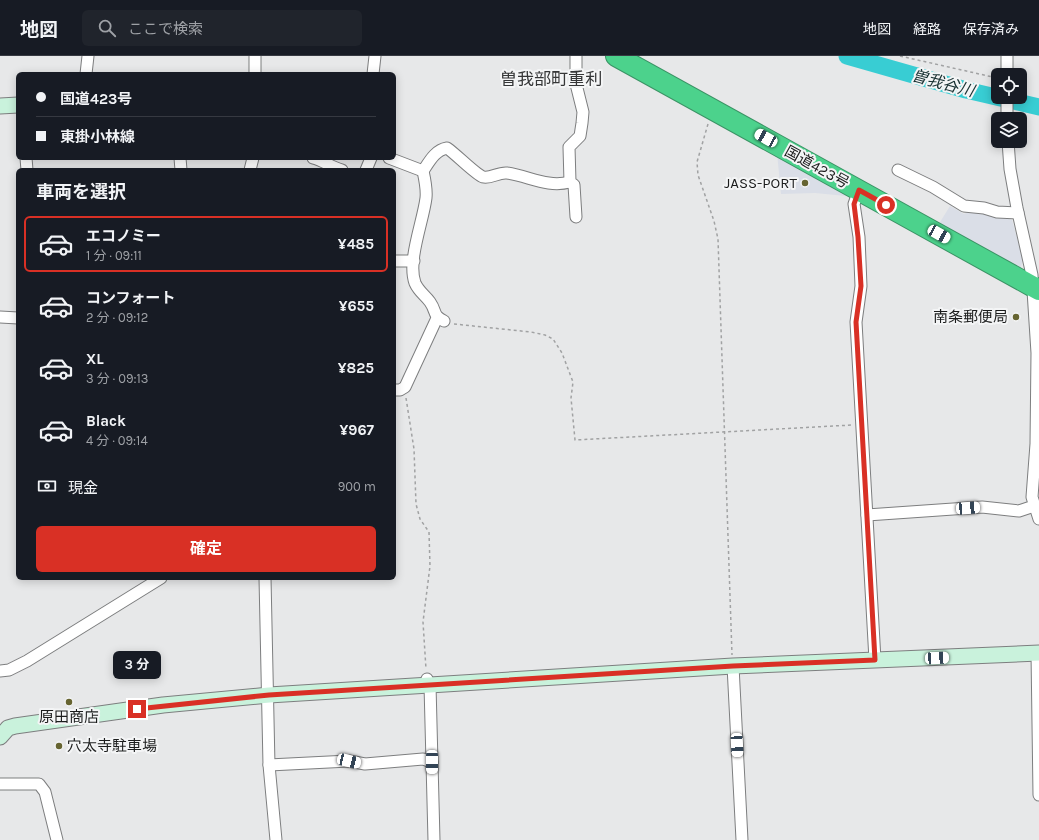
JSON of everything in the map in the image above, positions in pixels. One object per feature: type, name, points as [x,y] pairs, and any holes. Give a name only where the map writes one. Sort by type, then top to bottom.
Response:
[{"type":"highway","name":"国道423号","points":[[616,56],[713,108],[1036,288]]},
{"type":"main road","points":[[0,106],[16,105]]},
{"type":"main road","points":[[1,732],[15,726],[163,705],[428,682],[733,666],[1038,653]]},
{"type":"street","points":[[86,72],[88,56]]},
{"type":"street","points":[[255,56],[255,72]]},
{"type":"street","points":[[373,72],[375,56]]},
{"type":"street","points":[[576,56],[576,84],[583,112],[580,136],[568,146],[570,182],[574,185],[576,217]]},
{"type":"street","points":[[1007,56],[1007,68]]},
{"type":"street","points":[[398,390],[441,320],[431,303],[420,293],[415,282],[414,261],[426,198],[426,184],[423,171],[434,156],[442,149],[447,148],[482,177],[490,177],[499,173],[507,173],[547,183],[560,184],[570,182]]},
{"type":"street","points":[[1008,148],[1010,169],[1018,213],[1036,288],[1036,444],[1032,497],[1039,519]]},
{"type":"street","points":[[320,160],[333,168]]},
{"type":"street","points":[[394,160],[423,171]]},
{"type":"street","points":[[898,170],[933,187],[964,206],[984,208],[997,212],[1018,213]]},
{"type":"street","points":[[859,190],[854,204],[861,286],[856,322],[875,660]]},
{"type":"street","points":[[396,261],[414,261]]},
{"type":"street","points":[[0,317],[16,318]]},
{"type":"street","points":[[867,514],[982,507],[1019,511],[1034,506]]},
{"type":"street","points":[[0,671],[9,670],[27,661],[158,580]]},
{"type":"street","points":[[265,580],[269,695],[269,765],[276,840]]},
{"type":"street","points":[[1038,653],[1039,795]]},
{"type":"street","points":[[733,666],[742,840]]},
{"type":"street","points":[[428,682],[434,840]]},
{"type":"street","points":[[269,765],[349,761],[365,764],[422,759],[432,762]]},
{"type":"street","points":[[0,784],[39,784],[45,792],[57,840]]},
{"type":"path","points":[[900,56],[991,76]]},
{"type":"path","points":[[713,108],[697,162],[698,174],[714,221],[718,239],[733,666]]},
{"type":"path","points":[[441,320],[531,332],[545,335],[553,340],[562,353],[573,382],[571,398],[575,440],[862,424]]},
{"type":"path","points":[[398,390],[414,449],[416,504],[420,519],[429,532],[430,566],[423,622],[428,682]]},
{"type":"shaded area","name":"JASS-PORT","points":[[777,153],[847,193],[846,196],[815,193],[781,194]]},
{"type":"shaded area","points":[[950,206],[964,214],[975,209],[1012,220],[1023,260],[1020,270],[937,227]]},
{"type":"waterway","name":"曽我谷川","points":[[847,56],[966,90],[1039,107]]},
{"type":"place","name":"JASS-PORT","points":[[805,183]]},
{"type":"place","name":"南条郵便局","points":[[1016,317]]},
{"type":"place","name":"原田商店","points":[[69,702]]},
{"type":"place","name":"穴太寺駐車場","points":[[59,746]]},
{"type":"district","name":"曽我部町重利","points":[[551,79]]},
{"type":"route","points":[[137,709],[190,702],[269,695],[733,666],[875,660],[856,322],[861,286],[854,204],[859,190],[886,205]]}]
